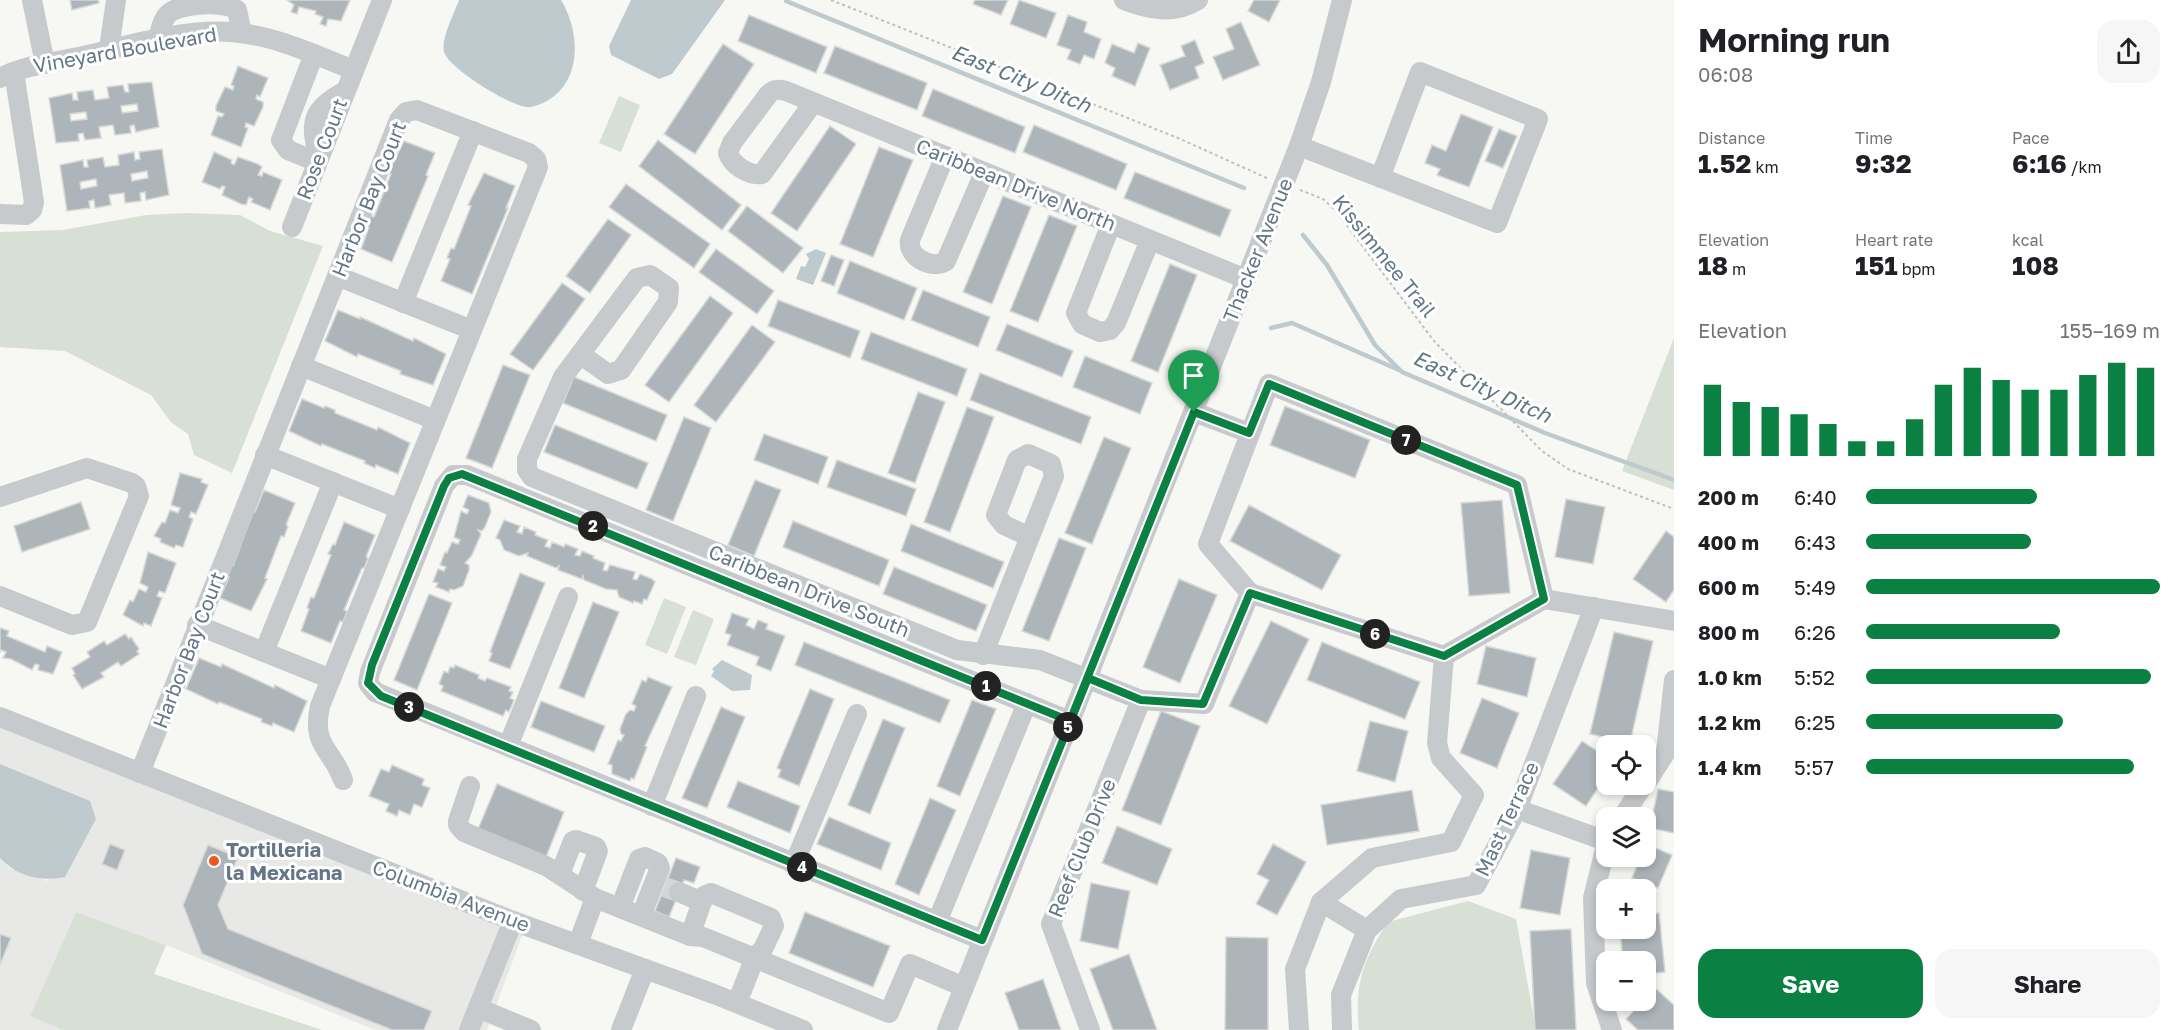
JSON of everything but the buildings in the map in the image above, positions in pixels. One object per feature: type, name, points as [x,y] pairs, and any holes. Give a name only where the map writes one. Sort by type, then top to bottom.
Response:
[{"type":"street","points":[[32,0],[45,64]]},
{"type":"street","points":[[110,49],[116,0]]},
{"type":"street","name":"Rose Court","points":[[292,228],[352,70],[382,0]]},
{"type":"street","points":[[1124,0],[1145,8],[1165,10],[1188,6],[1198,0]]},
{"type":"street","name":"Thacker Avenue","points":[[946,1030],[1299,146],[1321,82],[1342,0]]},
{"type":"street","points":[[158,40],[164,20],[171,11],[210,4],[226,5],[237,10],[241,19],[242,33]]},
{"type":"street","name":"Vineyard Boulevard","points":[[7,75],[110,49],[208,32],[242,33],[314,54],[352,70]]},
{"type":"street","points":[[314,54],[281,140],[288,150],[318,159]]},
{"type":"street","points":[[1299,146],[1380,178],[1497,223],[1538,118],[1420,72],[1380,178]]},
{"type":"street","points":[[0,214],[26,215],[32,210],[34,202],[7,75]]},
{"type":"street","name":"Caribbean Drive North","points":[[813,103],[765,171],[757,175],[749,173],[732,161],[730,148],[771,91],[786,91],[1246,279]]},
{"type":"street","name":"Harbor Bay Court","points":[[140,773],[265,454],[402,116],[411,110],[423,111],[529,153],[538,163],[320,706],[318,732],[324,750],[337,766],[343,780]]},
{"type":"street","points":[[403,303],[473,131]]},
{"type":"street","points":[[945,156],[910,240],[910,250],[915,257],[933,264],[946,261],[984,173]]},
{"type":"street","points":[[1111,224],[1076,313],[1076,317],[1082,324],[1100,332],[1110,330],[1116,323],[1150,240]]},
{"type":"street","points":[[650,275],[669,288],[669,302],[617,373],[608,374],[580,354],[637,278],[650,275]]},
{"type":"street","points":[[338,276],[472,330]]},
{"type":"street","name":"Caribbean Drive South","points":[[580,354],[558,384],[527,459],[528,474],[537,480],[957,650],[983,655],[1040,660],[1088,678]]},
{"type":"street","points":[[301,366],[435,420]]},
{"type":"street","points":[[1544,599],[1517,485],[1269,384],[1208,544],[1250,593],[1444,656],[1544,599],[1674,621]]},
{"type":"street","points":[[1194,412],[1249,433]]},
{"type":"street","points":[[265,454],[400,509]]},
{"type":"street","points":[[0,497],[87,468],[132,483],[136,486],[139,496],[87,622],[72,625],[0,596]]},
{"type":"street","points":[[982,940],[381,696],[368,683],[372,665],[444,486],[453,475],[466,475],[1070,721]]},
{"type":"street","points":[[264,652],[333,482]]},
{"type":"street","points":[[983,655],[1030,537]]},
{"type":"street","points":[[1088,678],[1141,700],[1203,704],[1250,593]]},
{"type":"street","points":[[508,746],[568,597]]},
{"type":"street","name":"Mast Terrace","points":[[1342,1030],[1341,995],[1367,930],[1401,899],[1476,885],[1517,809],[1594,607]]},
{"type":"street","points":[[197,625],[331,679]]},
{"type":"street","points":[[1299,1030],[1295,969],[1321,902],[1372,858],[1451,842],[1474,795],[1441,758],[1437,743],[1444,656]]},
{"type":"street","points":[[1656,770],[1670,753],[1674,680]]},
{"type":"street","points":[[652,806],[696,696]]},
{"type":"street","name":"Reef Club Drive","points":[[1090,1030],[1051,924],[1141,700]]},
{"type":"street","points":[[938,922],[1027,703]]},
{"type":"street","points":[[794,864],[856,714]]},
{"type":"street","name":"Columbia Avenue","points":[[0,717],[513,921],[737,1003],[803,1030]]},
{"type":"street","points":[[470,786],[460,809],[458,825],[460,829],[560,874],[589,894],[620,908],[690,936],[703,937],[889,1012],[910,964],[964,987]]},
{"type":"street","points":[[1517,809],[1596,837]]},
{"type":"street","points":[[560,874],[573,841],[597,847],[578,944]]},
{"type":"street","points":[[620,908],[639,859],[645,857],[658,863],[666,887],[702,902]]},
{"type":"street","points":[[1601,867],[1593,898],[1596,983],[1612,1030]]},
{"type":"street","points":[[641,916],[666,887]]},
{"type":"street","points":[[690,936],[704,896],[711,893],[771,918],[774,926],[763,949],[754,957],[737,1003]]},
{"type":"street","points":[[1321,902],[1367,930]]},
{"type":"street","points":[[469,1030],[513,921]]},
{"type":"street","points":[[621,1030],[645,969]]},
{"type":"street","points":[[478,1008],[531,1030]]},
{"type":"path","name":"Kissimmee Trail","points":[[831,0],[1178,138],[1284,185],[1323,199],[1336,211],[1385,278],[1457,367],[1542,451],[1568,469],[1674,509]]},
{"type":"shaded area","points":[[459,0],[561,0],[573,31],[575,47],[569,78],[560,91],[548,101],[531,107],[523,106],[483,87],[457,68],[448,59],[444,46],[446,33]]},
{"type":"shaded area","points":[[631,0],[725,0],[672,74],[659,79],[611,55],[609,46]]},
{"type":"shaded area","points":[[619,96],[640,105],[621,152],[599,143]]},
{"type":"shaded area","points":[[187,213],[240,215],[270,231],[323,246],[232,473],[194,455],[188,434],[171,422],[151,395],[65,351],[0,347],[0,232],[63,230],[146,215]]},
{"type":"shaded area","points":[[816,249],[826,253],[813,285],[796,279],[801,266],[805,267],[809,259],[806,254]]},
{"type":"shaded area","points":[[1674,338],[1674,490],[1622,471]]},
{"type":"shaded area","points":[[664,598],[686,607],[667,654],[645,645]]},
{"type":"shaded area","points":[[693,610],[714,619],[696,665],[674,657]]},
{"type":"shaded area","points":[[722,660],[752,675],[750,690],[732,691],[711,676],[714,671],[712,669]]},
{"type":"shaded area","points":[[0,725],[523,933],[487,1030],[375,1030],[166,945],[76,912],[30,1016],[62,1030],[0,1030],[0,858],[9,868],[47,881],[96,819],[89,801],[0,764]]},
{"type":"shaded area","points":[[0,764],[90,801],[96,819],[65,877],[47,879],[22,874],[0,858]]},
{"type":"shaded area","points":[[1468,901],[1516,919],[1536,1030],[1359,1030],[1358,999],[1362,973],[1372,949],[1388,922]]},
{"type":"shaded area","points":[[76,912],[166,945],[154,974],[322,1030],[62,1030],[30,1016]]},
{"type":"waterway","name":"East City Ditch","points":[[786,1],[1244,188]]},
{"type":"waterway","name":"East City Ditch","points":[[1303,235],[1327,265],[1375,345],[1402,372],[1545,433],[1674,480]]},
{"type":"waterway","points":[[1271,328],[1292,323],[1399,370]]},
{"type":"tunnel","points":[[664,887],[679,892]]},
{"type":"place","name":"Tortilleria la Mexicana","points":[[214,861]]},
{"type":"route","points":[[1269,384],[1517,485],[1544,599],[1444,656],[1250,593],[1203,704],[1141,700],[1088,678],[982,940],[381,696],[368,683],[372,665],[444,486],[453,475],[462,474],[1070,721],[1194,412],[1249,433],[1269,384]]}]
